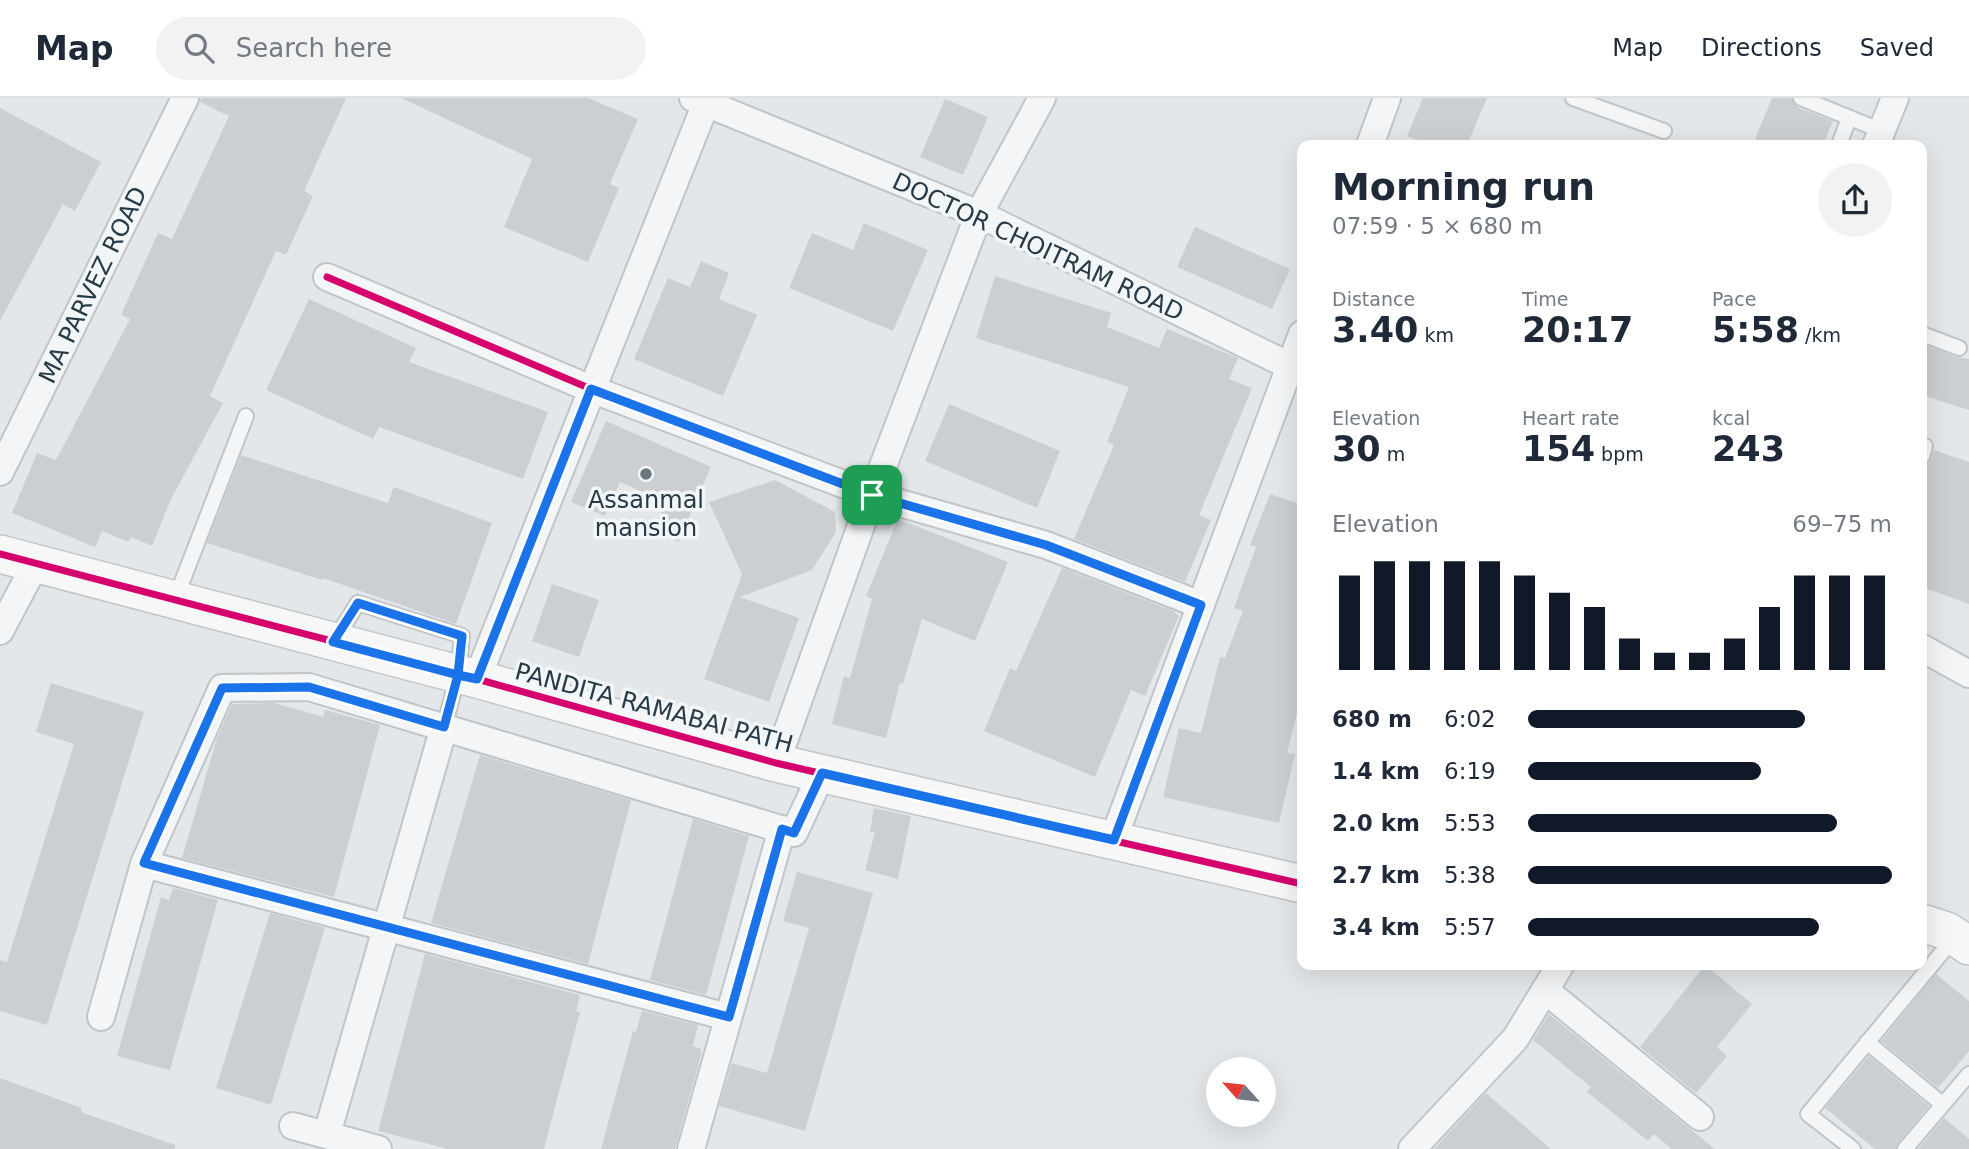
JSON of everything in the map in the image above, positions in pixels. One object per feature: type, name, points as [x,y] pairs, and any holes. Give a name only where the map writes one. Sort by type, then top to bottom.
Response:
[{"type":"street","name":"MA PARVEZ ROAD","points":[[0,472],[185,98]]},
{"type":"street","points":[[776,763],[872,495],[979,214],[1042,98]]},
{"type":"street","points":[[1372,140],[1387,98]]},
{"type":"street","points":[[1879,138],[1895,98]]},
{"type":"street","points":[[467,677],[591,389],[702,100]]},
{"type":"street","name":"DOCTOR CHOITRAM ROAD","points":[[702,100],[979,214],[1296,370]]},
{"type":"street","points":[[327,277],[591,389],[872,495],[1038,543],[1201,605]]},
{"type":"street","points":[[1114,840],[1201,605],[1296,370]]},
{"type":"street","name":"PANDITA RAMABAI PATH","points":[[0,554],[467,677],[776,763],[1297,883]]},
{"type":"street","points":[[0,631],[35,565]]},
{"type":"street","points":[[1927,651],[1969,674]]},
{"type":"street","points":[[101,1017],[144,863],[222,688],[309,687],[794,833],[822,773]]},
{"type":"street","points":[[327,1135],[444,727]]},
{"type":"street","points":[[691,1149],[782,829]]},
{"type":"street","points":[[144,863],[729,1017]]},
{"type":"street","points":[[1927,925],[1947,931],[1962,942]]},
{"type":"street","points":[[1412,1149],[1514,1039],[1557,970]]},
{"type":"street","points":[[1545,990],[1700,1116]]},
{"type":"street","points":[[293,1126],[378,1149]]},
{"type":"lane","points":[[1573,98],[1664,131]]},
{"type":"lane","points":[[1801,98],[1849,118],[1879,138]]},
{"type":"lane","points":[[1841,140],[1849,118]]},
{"type":"lane","points":[[1927,336],[1959,348]]},
{"type":"lane","points":[[175,601],[246,416]]},
{"type":"lane","points":[[444,727],[467,677]]},
{"type":"lane","points":[[1853,1149],[1808,1114],[1867,1042],[1962,942]]},
{"type":"lane","points":[[1867,1042],[1942,1104]]},
{"type":"lane","points":[[1905,1149],[1969,1074]]},
{"type":"building","points":[[201,98],[346,98],[304,191],[313,196],[286,255],[276,251],[210,396],[223,403],[172,497],[152,546],[131,537],[128,542],[102,531],[95,547],[12,513],[37,453],[56,460],[130,319],[121,315],[158,233],[172,239],[229,116],[200,102]]},
{"type":"building","points":[[401,98],[588,98],[638,119],[610,184],[619,188],[588,262],[504,227],[532,159]]},
{"type":"building","points":[[1423,98],[1487,98],[1469,140],[1417,140],[1407,136]]},
{"type":"building","points":[[1772,98],[1792,98],[1797,107],[1833,121],[1825,140],[1755,139]]},
{"type":"building","points":[[945,99],[988,117],[963,175],[920,157]]},
{"type":"building","points":[[0,108],[101,162],[75,211],[63,204],[0,321]]},
{"type":"building","points":[[864,223],[928,250],[893,331],[789,288],[812,233],[853,250]]},
{"type":"building","points":[[1195,227],[1290,269],[1272,309],[1177,267]]},
{"type":"building","points":[[701,261],[729,273],[719,299],[757,315],[723,396],[634,359],[668,278],[690,287]]},
{"type":"building","points":[[995,276],[1111,313],[1107,327],[1159,348],[1167,329],[1238,358],[1229,379],[1252,388],[1199,515],[1211,520],[1185,582],[1074,539],[1114,445],[1107,442],[1129,387],[976,338]]},
{"type":"building","points":[[309,299],[416,348],[409,362],[548,412],[523,479],[379,427],[373,439],[266,390]]},
{"type":"building","points":[[1927,346],[1969,359],[1969,410],[1927,397]]},
{"type":"building","points":[[949,404],[1060,451],[1037,508],[925,461]]},
{"type":"building","name":"Assanmal mansion","points":[[606,421],[711,467],[678,542],[653,530],[666,502],[620,482],[605,516],[571,502]]},
{"type":"building","points":[[1934,450],[1969,462],[1969,604],[1927,589],[1929,463]]},
{"type":"building","points":[[241,455],[388,503],[394,487],[492,523],[456,624],[323,578],[322,580],[207,543]]},
{"type":"building","points":[[775,480],[835,512],[836,532],[812,570],[740,597],[799,618],[769,702],[704,679],[742,574],[709,502]]},
{"type":"building","points":[[1270,494],[1297,503],[1297,713],[1287,753],[1295,754],[1279,823],[1163,797],[1179,728],[1201,733],[1220,657],[1225,658],[1243,611],[1234,608],[1256,547],[1250,545]]},
{"type":"building","points":[[898,519],[1008,562],[975,641],[922,619],[903,684],[900,683],[886,738],[832,724],[844,676],[850,678],[872,599],[866,596]]},
{"type":"building","points":[[1062,568],[1173,611],[1179,616],[1145,696],[1131,690],[1095,777],[984,731],[1010,668],[1016,671]]},
{"type":"building","points":[[552,584],[599,600],[579,657],[532,641]]},
{"type":"building","points":[[51,683],[144,712],[47,1025],[0,1011],[0,960],[7,962],[74,744],[36,732]]},
{"type":"building","points":[[274,703],[323,717],[325,710],[380,725],[334,897],[182,858],[217,738],[232,704]]},
{"type":"building","points":[[480,755],[631,800],[588,964],[431,923]]},
{"type":"building","points":[[874,808],[911,816],[898,879],[865,870],[875,832],[870,832]]},
{"type":"building","points":[[693,819],[749,836],[706,995],[650,980]]},
{"type":"building","points":[[797,872],[873,893],[805,1131],[719,1106],[732,1063],[767,1073],[809,928],[783,921]]},
{"type":"building","points":[[173,888],[218,900],[170,1070],[117,1056],[161,897],[169,900]]},
{"type":"building","points":[[270,913],[325,928],[271,1105],[216,1088]]},
{"type":"building","points":[[425,954],[580,995],[576,1011],[580,1012],[544,1149],[448,1149],[378,1131]]},
{"type":"building","points":[[1701,970],[1711,970],[1752,1004],[1717,1047],[1727,1056],[1696,1093],[1640,1047]]},
{"type":"building","points":[[1936,974],[1969,1001],[1969,1051],[1938,1088],[1881,1041]]},
{"type":"building","points":[[642,1011],[698,1025],[693,1046],[701,1049],[701,1055],[675,1149],[601,1149],[633,1031],[636,1032]]},
{"type":"building","points":[[1549,1014],[1715,1149],[1672,1149],[1654,1134],[1648,1141],[1587,1092],[1591,1087],[1533,1040]]},
{"type":"building","points":[[1869,1056],[1929,1106],[1896,1149],[1875,1149],[1825,1108]]},
{"type":"building","points":[[0,1078],[82,1108],[81,1112],[175,1145],[175,1149],[0,1149]]},
{"type":"building","points":[[1486,1093],[1551,1149],[1434,1149]]},
{"type":"building","points":[[1944,1118],[1969,1139],[1969,1149],[1918,1149]]},
{"type":"cycle path","points":[[327,277],[591,389],[872,495],[1046,545],[1201,605]]},
{"type":"cycle path","points":[[0,554],[477,679],[776,763],[1297,883]]},
{"type":"place","name":"Assanmal mansion","points":[[646,474]]},
{"type":"route","points":[[872,495],[591,389],[477,679],[458,675],[333,642],[358,603],[462,636],[458,675],[444,727],[309,687],[222,688],[144,863],[729,1017],[782,829],[794,833],[822,773],[1114,840],[1201,605],[1046,545],[872,495]]}]
